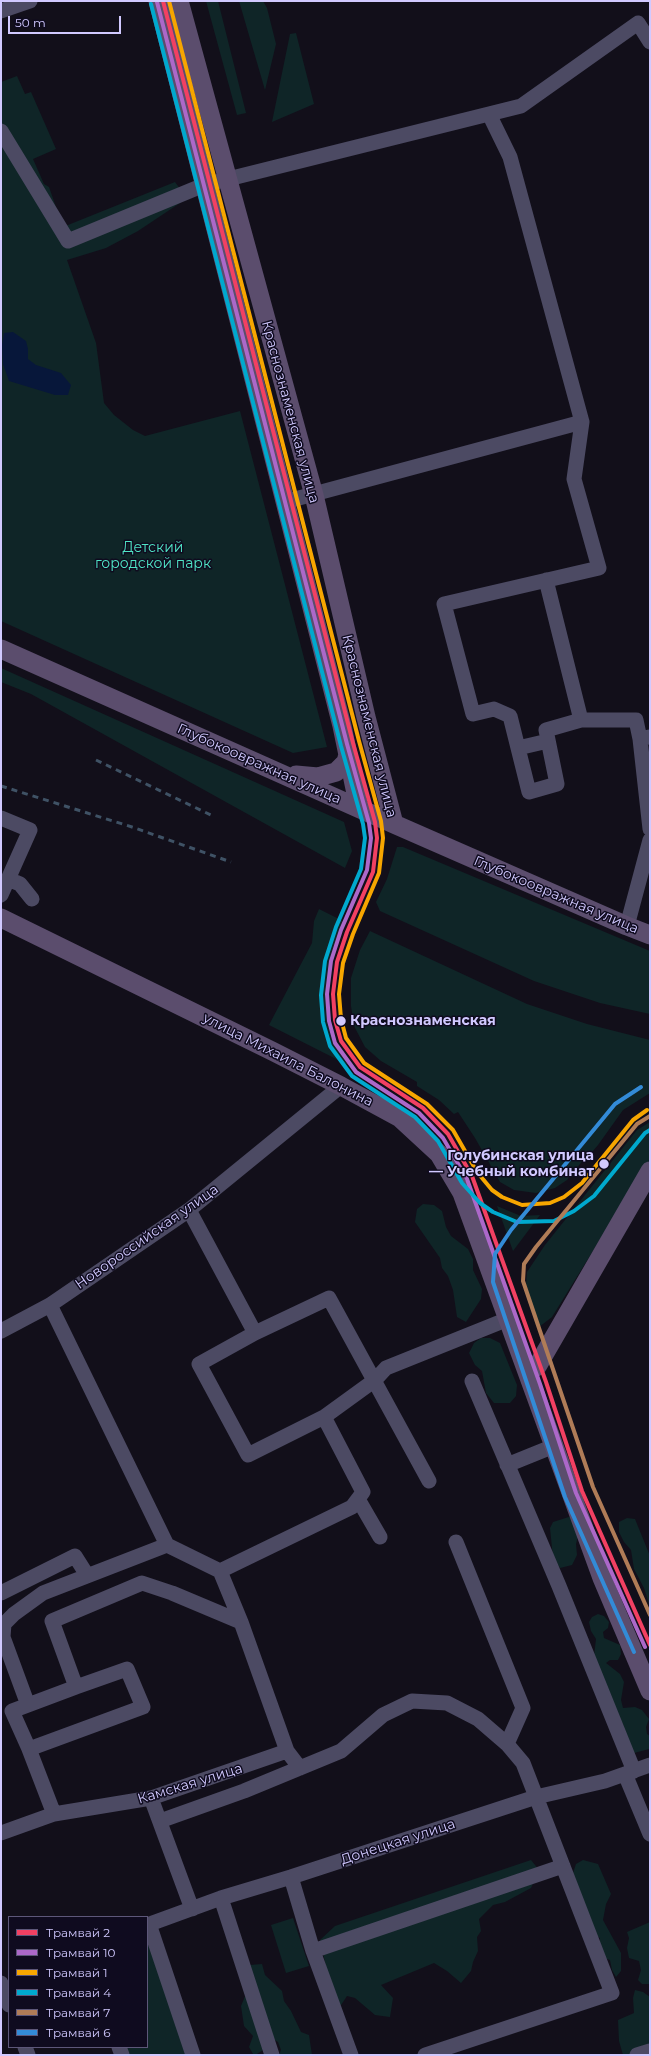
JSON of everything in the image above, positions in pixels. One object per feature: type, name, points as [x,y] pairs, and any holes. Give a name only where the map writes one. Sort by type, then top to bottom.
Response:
[{"type":"main road","name":"Краснознаменская улица","points":[[158,1],[348,754],[359,808]]},
{"type":"main road","name":"Краснознаменская улица","points":[[178,1],[314,495],[366,717],[394,824]]},
{"type":"main road","name":"Глубокоовражная улица","points":[[1,649],[394,824],[650,935]]},
{"type":"main road","points":[[279,773],[309,777],[327,776],[342,768],[348,754]]},
{"type":"main road","name":"улица Михаила Балонина","points":[[1,918],[265,1047],[341,1086],[400,1118],[438,1154],[462,1193],[602,1578],[650,1691]]},
{"type":"main road","points":[[528,1373],[538,1366],[650,1171]]},
{"type":"street","points":[[1,11],[30,1]]},
{"type":"street","points":[[1,131],[68,241],[204,185],[228,181],[521,106],[638,24],[650,42]]},
{"type":"street","points":[[489,114],[510,157],[582,422],[574,480],[599,568],[444,604],[472,714],[494,709],[510,716],[529,792],[557,784],[546,730],[581,720],[636,720],[645,738],[650,829]]},
{"type":"street","points":[[284,502],[582,422]]},
{"type":"street","points":[[546,580],[581,720]]},
{"type":"street","points":[[518,748],[548,741]]},
{"type":"street","points":[[1,818],[30,830],[1,895]]},
{"type":"street","points":[[627,926],[650,840]]},
{"type":"street","points":[[8,879],[20,884],[32,899]]},
{"type":"street","name":"Новороссийская улица","points":[[1,1331],[50,1305],[189,1210],[341,1086]]},
{"type":"street","points":[[189,1210],[255,1333]]},
{"type":"street","points":[[429,1481],[375,1380],[329,1298],[255,1333],[199,1364],[248,1455],[324,1417],[375,1380],[386,1368],[508,1319]]},
{"type":"street","points":[[50,1305],[167,1545],[220,1571],[241,1622],[287,1751],[300,1768]]},
{"type":"street","points":[[472,1381],[559,1586],[629,1772],[650,1834]]},
{"type":"street","points":[[220,1571],[352,1507],[358,1499],[362,1492],[324,1417]]},
{"type":"street","points":[[507,1465],[554,1446]]},
{"type":"street","points":[[358,1499],[380,1537]]},
{"type":"street","points":[[456,1542],[523,1708],[507,1744]]},
{"type":"street","points":[[28,1705],[3,1637],[4,1624],[14,1614],[43,1594],[87,1575],[167,1545]]},
{"type":"street","points":[[1,1593],[75,1556],[87,1575]]},
{"type":"street","points":[[76,1687],[52,1621],[142,1583],[172,1593],[241,1622]]},
{"type":"street","points":[[29,1749],[143,1707],[127,1669],[12,1711],[29,1749],[54,1814]]},
{"type":"street","points":[[160,1821],[244,1791],[341,1751],[383,1715],[412,1701],[447,1703],[478,1719],[507,1744],[523,1763],[612,1994],[425,2055]]},
{"type":"street","name":"Камская улица","points":[[1,1834],[54,1814],[152,1798],[287,1751]]},
{"type":"street","name":"Донецкая улица","points":[[148,1924],[192,1910],[221,1898],[536,1797],[605,1781],[650,1765]]},
{"type":"street","points":[[152,1798],[192,1910]]},
{"type":"street","points":[[313,1951],[563,1866]]},
{"type":"street","points":[[290,1877],[313,1951],[351,2055]]},
{"type":"street","points":[[221,1898],[272,2055]]},
{"type":"street","points":[[148,1924],[193,2055]]},
{"type":"street","points":[[1,1982],[8,2002]]},
{"type":"street","points":[[637,2055],[650,2051]]},
{"type":"green space","points":[[206,1],[218,1],[246,113],[237,115]]},
{"type":"green space","points":[[239,1],[263,1],[267,8],[276,44],[265,90]]},
{"type":"green space","points":[[296,33],[314,104],[272,122],[290,34]]},
{"type":"green space","name":"Детский городской парк","points":[[17,76],[25,94],[31,92],[56,149],[33,159],[44,184],[49,187],[63,227],[175,182],[184,194],[186,199],[138,231],[106,248],[67,260],[96,343],[104,403],[114,415],[133,430],[145,436],[240,411],[327,747],[293,753],[1,621],[1,82]]},
{"type":"green space","points":[[1,668],[344,822],[352,851],[345,868],[31,694],[1,682]]},
{"type":"green space","points":[[397,847],[403,847],[650,951],[650,1014],[600,1003],[534,981],[380,911],[376,902],[387,879]]},
{"type":"green space","points":[[319,909],[345,922],[330,960],[326,995],[328,1026],[348,1065],[269,1025],[312,943],[314,921]]},
{"type":"green space","points":[[370,931],[527,1004],[587,1024],[650,1040],[650,1093],[623,1110],[586,1159],[584,1159],[567,1180],[555,1188],[536,1193],[514,1190],[500,1182],[475,1138],[458,1112],[454,1114],[439,1100],[417,1086],[417,1082],[381,1061],[365,1047],[354,1026],[351,1006],[351,978],[360,950]]},
{"type":"green space","points":[[650,1122],[650,1159],[552,1317],[539,1327],[526,1286],[527,1272],[545,1245],[637,1130]]},
{"type":"green space","points":[[423,1204],[434,1205],[442,1211],[446,1227],[451,1236],[468,1249],[473,1259],[473,1270],[482,1289],[481,1299],[466,1322],[457,1317],[453,1290],[448,1276],[442,1268],[440,1258],[415,1222],[417,1209]]},
{"type":"green space","points":[[497,1206],[521,1216],[540,1215],[513,1251]]},
{"type":"green space","points":[[481,1338],[490,1338],[500,1343],[517,1385],[516,1396],[510,1403],[494,1403],[486,1393],[482,1371],[475,1365],[469,1353],[474,1343]]},
{"type":"green space","points":[[572,1516],[578,1536],[576,1544],[577,1555],[572,1565],[560,1568],[553,1558],[550,1528],[553,1522]]},
{"type":"green space","points":[[627,1518],[635,1519],[650,1556],[650,1607],[644,1588],[634,1569],[631,1550],[624,1542],[619,1532],[619,1522]]},
{"type":"green space","points":[[598,1614],[604,1616],[609,1622],[608,1628],[603,1632],[604,1638],[620,1645],[621,1654],[618,1660],[610,1660],[606,1663],[620,1674],[624,1682],[621,1700],[623,1708],[635,1707],[642,1710],[649,1719],[646,1727],[647,1734],[650,1736],[649,1749],[634,1753],[626,1742],[623,1724],[611,1708],[594,1656],[596,1639],[591,1631],[589,1622],[592,1617]]},
{"type":"green space","points":[[531,1860],[539,1870],[531,1888],[505,1902],[493,1905],[479,1919],[481,1931],[477,1937],[478,1951],[471,1971],[461,1983],[447,1971],[434,1963],[381,1985],[393,1998],[390,2017],[375,2015],[355,1998],[347,1996],[341,2005],[335,2006],[320,1940],[335,1926]]},
{"type":"green space","points":[[583,1860],[598,1864],[611,1894],[606,1904],[603,1920],[621,1953],[621,1971],[616,1977],[612,1970],[610,1960],[604,1958],[600,1948],[600,1938],[592,1934],[573,1873],[576,1864]]},
{"type":"green space","points":[[293,1918],[309,1966],[286,1973],[271,1925]]},
{"type":"green space","points":[[650,1922],[650,1984],[642,1984],[638,1980],[641,1970],[639,1961],[629,1958],[627,1948],[629,1938],[627,1932]]},
{"type":"green space","points":[[152,1944],[189,2055],[126,2055],[123,2048],[148,2048],[148,1946]]},
{"type":"green space","points":[[262,1964],[265,1975],[282,1991],[284,2001],[291,2011],[301,2032],[309,2035],[312,2055],[279,2055],[281,2050],[278,2042],[269,2037],[263,2050],[257,2054],[253,2054],[249,2047],[253,2036],[244,2026],[241,2006],[246,1994],[250,1965]]},
{"type":"green space","points":[[635,1990],[643,1992],[650,1997],[650,2055],[623,2055],[619,2041],[618,2020],[634,2013],[633,1998]]},
{"type":"water","points":[[13,332],[26,341],[28,359],[36,365],[61,373],[71,385],[68,395],[55,395],[9,381],[3,364],[2,345],[4,333]]},
{"type":"railway","points":[[96,760],[215,817]]},
{"type":"railway","points":[[1,786],[132,827],[231,862]]},
{"type":"tram line","name":"2","points":[[163,1],[353,743],[375,822],[377,838],[373,872],[347,932],[337,962],[333,994],[335,1020],[341,1041],[360,1067],[423,1108],[448,1134],[472,1176],[546,1382],[582,1491],[650,1645]]},
{"type":"tram line","name":"1","points":[[169,1],[359,741],[381,821],[383,838],[379,873],[353,934],[343,963],[339,994],[341,1019],[346,1038],[364,1063],[427,1104],[453,1130],[477,1172],[492,1190],[502,1197],[522,1205],[550,1203],[564,1197],[582,1183],[633,1120],[647,1110]]},
{"type":"tram line","name":"10","points":[[157,2],[347,744],[369,823],[371,838],[367,870],[341,930],[331,961],[327,994],[329,1021],[335,1043],[356,1072],[419,1113],[443,1138],[467,1179],[540,1384],[576,1493],[645,1647]]},
{"type":"tram line","name":"4","points":[[151,4],[341,746],[363,824],[365,838],[361,869],[336,927],[325,961],[321,995],[323,1022],[330,1046],[352,1076],[415,1117],[438,1141],[462,1183],[480,1203],[493,1212],[517,1222],[554,1221],[574,1211],[594,1196],[645,1133],[650,1130]]},
{"type":"tram line","name":"6","points":[[634,1652],[565,1497],[493,1282],[495,1254],[511,1230],[615,1104],[641,1087]]},
{"type":"tram line","name":"7","points":[[650,1116],[637,1124],[536,1247],[524,1264],[523,1281],[593,1487],[650,1615]]},
{"type":"place","name":"Краснознаменская","points":[[341,1021]]},
{"type":"place","name":"Голубинская улица — Учебный комбинат","points":[[604,1164]]}]
